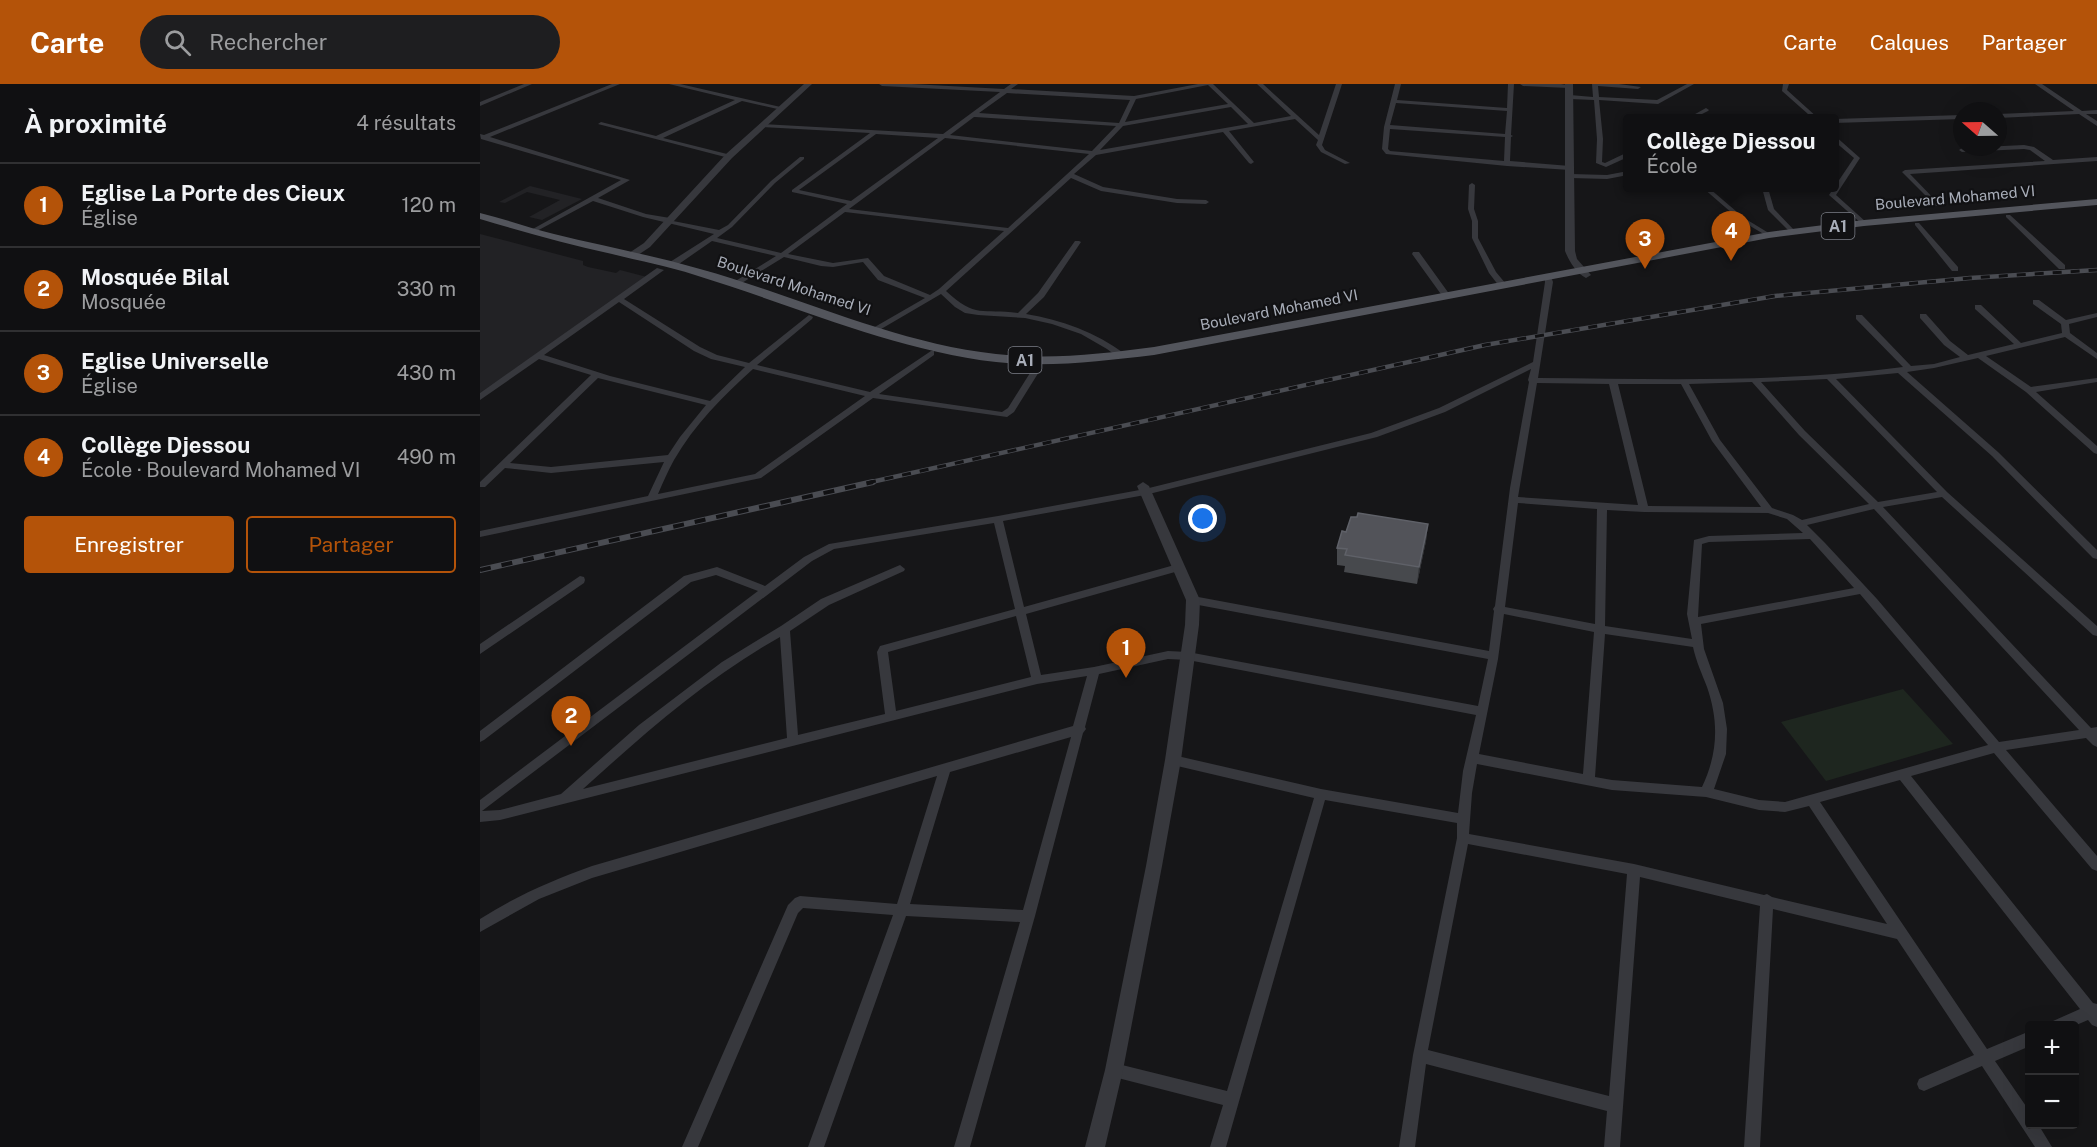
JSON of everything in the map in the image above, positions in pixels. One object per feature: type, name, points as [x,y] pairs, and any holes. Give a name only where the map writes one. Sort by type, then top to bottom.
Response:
[{"type":"main road","name":"Boulevard Mohamed VI","points":[[480,216],[627,258],[884,341],[992,364],[1038,367],[1115,363],[1157,358],[1769,235],[1864,223],[2097,202]]},
{"type":"main road","name":"Boulevard Mohamed VI","points":[[1583,272],[1769,242],[1917,224],[2097,209]]},
{"type":"main road","name":"Boulevard Mohamed VI","points":[[480,225],[571,250],[673,264],[876,330],[940,348],[996,358],[1048,360],[1122,356],[1502,284],[1548,279]]},
{"type":"street","points":[[480,104],[529,84]]},
{"type":"street","points":[[481,138],[617,84]]},
{"type":"street","points":[[672,84],[782,108]]},
{"type":"street","points":[[627,258],[647,244],[729,156],[808,84]]},
{"type":"street","points":[[882,84],[1007,92],[1074,92],[1134,98],[1208,84],[1253,125]]},
{"type":"street","points":[[737,284],[781,256],[1015,84]]},
{"type":"street","points":[[1260,84],[1322,140]]},
{"type":"street","points":[[1339,84],[1319,145],[1323,151],[1347,163]]},
{"type":"street","points":[[1398,84],[1387,127],[1385,149],[1388,153],[1507,164],[1607,177],[1623,174]]},
{"type":"street","points":[[1507,164],[1511,84]]},
{"type":"street","points":[[1523,84],[1569,85],[1570,251],[1573,260],[1583,272]]},
{"type":"street","points":[[1623,156],[1605,165],[1599,163],[1599,130],[1594,84],[1638,85],[1639,102]]},
{"type":"street","points":[[1570,97],[1658,102],[1691,84]]},
{"type":"street","points":[[1786,84],[1784,90],[1810,114]]},
{"type":"street","points":[[2038,84],[2097,123]]},
{"type":"street","points":[[876,330],[942,291],[1010,230],[1121,125],[1134,98]]},
{"type":"street","points":[[657,138],[741,99]]},
{"type":"street","points":[[1394,101],[1510,110]]},
{"type":"street","points":[[975,115],[1121,125],[1231,105]]},
{"type":"street","points":[[1698,114],[1706,110]]},
{"type":"street","points":[[2007,116],[2097,112]]},
{"type":"street","points":[[762,125],[943,136],[1094,153],[1295,117]]},
{"type":"street","points":[[1839,121],[1953,117]]},
{"type":"street","points":[[601,124],[729,156]]},
{"type":"street","points":[[1387,127],[1510,136]]},
{"type":"street","points":[[1225,130],[1251,162]]},
{"type":"street","points":[[851,203],[794,191],[874,133]]},
{"type":"street","points":[[481,138],[627,180],[533,231]]},
{"type":"street","points":[[1839,142],[1857,158],[1839,185]]},
{"type":"street","points":[[2007,148],[2028,147],[2050,161]]},
{"type":"street","points":[[673,264],[713,239],[743,215],[773,182],[802,158]]},
{"type":"street","points":[[1936,204],[1905,172],[2097,159]]},
{"type":"street","points":[[1070,175],[1101,189],[1177,201],[1206,202]]},
{"type":"street","points":[[1472,185],[1471,209],[1475,221],[1475,238],[1485,253],[1492,273],[1502,284]]},
{"type":"street","points":[[1711,192],[1742,219],[1769,235]]},
{"type":"street","points":[[1767,192],[1771,210],[1793,232]]},
{"type":"street","points":[[1834,192],[1832,195],[1864,223]]},
{"type":"street","points":[[593,200],[645,216],[721,233]]},
{"type":"street","points":[[842,210],[1010,230]]},
{"type":"street","points":[[2008,216],[2062,267]]},
{"type":"street","points":[[1917,224],[1955,269]]},
{"type":"street","points":[[713,239],[781,256],[833,265],[865,260],[881,278],[932,298]]},
{"type":"street","points":[[1020,315],[1041,295],[1077,242]]},
{"type":"street","points":[[1416,254],[1446,295]]},
{"type":"street","points":[[480,397],[660,270]]},
{"type":"street","points":[[1407,1147],[1420,1055],[1463,838],[1463,819],[1472,758],[1484,712],[1548,279]]},
{"type":"street","points":[[942,291],[970,312],[1020,315],[1070,327],[1108,345],[1122,356]]},
{"type":"street","points":[[619,299],[697,350],[714,357],[870,395],[1004,415],[1011,410],[1038,367]]},
{"type":"street","points":[[2036,302],[2065,323],[2067,334],[2097,357]]},
{"type":"street","points":[[1978,307],[2019,345]]},
{"type":"street","points":[[2065,323],[2097,315]]},
{"type":"street","points":[[1923,316],[1947,343],[1966,358]]},
{"type":"street","points":[[652,497],[671,458],[712,404],[751,366],[809,317]]},
{"type":"street","points":[[1859,317],[1905,371],[1988,448],[2097,556]]},
{"type":"street","points":[[1532,380],[1684,382],[1829,377],[1905,371],[2067,334]]},
{"type":"street","points":[[480,534],[758,476],[931,352]]},
{"type":"street","points":[[1979,355],[2029,390],[2097,451]]},
{"type":"street","points":[[538,356],[596,375],[712,404]]},
{"type":"street","points":[[480,807],[808,559],[832,546],[998,519],[1144,489],[1374,435],[1442,410],[1537,363]]},
{"type":"street","points":[[482,485],[596,375]]},
{"type":"street","points":[[1829,377],[1944,494],[2097,632]]},
{"type":"street","points":[[1755,380],[1825,458],[1876,505],[2094,736]]},
{"type":"street","points":[[2029,390],[2097,380]]},
{"type":"street","points":[[1613,382],[1644,509]]},
{"type":"street","points":[[1684,382],[1716,441],[1769,510]]},
{"type":"street","points":[[501,465],[551,470],[671,458]]},
{"type":"street","points":[[1095,1147],[1114,1070],[1173,760],[1188,656],[1193,600],[1144,489]]},
{"type":"street","points":[[1800,524],[1876,505],[1944,494]]},
{"type":"street","points":[[1514,500],[1644,509],[1769,510],[1800,524],[1862,590],[2097,865]]},
{"type":"street","points":[[1589,780],[1600,629],[1602,505]]},
{"type":"street","points":[[998,519],[1037,680]]},
{"type":"street","points":[[1706,792],[1723,747],[1722,728],[1714,690],[1697,644],[1691,607],[1697,543],[1709,539],[1812,536]]},
{"type":"street","points":[[891,716],[882,652],[884,649],[1178,568]]},
{"type":"street","points":[[563,799],[695,687],[750,649],[825,602],[900,569]]},
{"type":"street","points":[[480,737],[688,579],[717,571],[767,591]]},
{"type":"street","points":[[480,650],[580,580]]},
{"type":"street","points":[[1695,621],[1862,590]]},
{"type":"street","points":[[1193,600],[1493,656]]},
{"type":"street","points":[[1498,609],[1600,629],[1697,644]]},
{"type":"street","points":[[784,629],[793,740]]},
{"type":"street","points":[[480,817],[500,815],[1037,680],[1168,655],[1188,656],[1484,712]]},
{"type":"street","points":[[962,1147],[1080,729],[1094,670]]},
{"type":"street","points":[[480,926],[527,897],[555,886],[1080,729]]},
{"type":"street","points":[[1472,758],[1634,788],[1706,792],[1772,807],[1785,807],[1997,747],[2094,736]]},
{"type":"street","points":[[1173,760],[1321,794],[1463,819]]},
{"type":"street","points":[[816,1147],[902,910],[945,770]]},
{"type":"street","points":[[1903,775],[2095,1014],[2073,1021]]},
{"type":"street","points":[[1218,1147],[1321,794]]},
{"type":"street","points":[[1811,799],[2044,1147]]},
{"type":"street","points":[[1463,838],[1634,870],[1899,933]]},
{"type":"street","points":[[1612,1147],[1634,870]]},
{"type":"street","points":[[1752,1147],[1767,900]]},
{"type":"street","points":[[690,1147],[793,909],[800,902],[1028,916]]},
{"type":"street","points":[[1924,1084],[2025,1040]]},
{"type":"street","points":[[1420,1055],[1614,1105]]},
{"type":"street","points":[[1114,1070],[1232,1100]]},
{"type":"shaded area","points":[[530,186],[582,199],[542,220],[529,217],[560,200],[527,192],[505,203],[499,202]]},
{"type":"shaded area","points":[[480,234],[583,261],[583,265],[588,267],[616,273],[620,270],[647,277],[480,393]]},
{"type":"shaded area","points":[[1903,689],[1953,744],[1826,781],[1781,722]]},
{"type":"building","points":[[1358,513],[1428,524],[1419,567],[1345,555],[1347,549],[1337,548],[1342,531],[1346,532],[1351,517],[1357,517]]},
{"type":"railway","points":[[867,483],[1485,345],[1775,296],[1970,278],[2097,270]]},
{"type":"railway","points":[[480,570],[873,482]]},
{"type":"place","name":"Collège Djessou","points":[[1731,261]]},
{"type":"place","name":"Eglise Universelle","points":[[1645,269]]},
{"type":"place","name":"Eglise La Porte des Cieux","points":[[1126,678]]},
{"type":"place","name":"Mosquée Bilal","points":[[571,746]]}]
